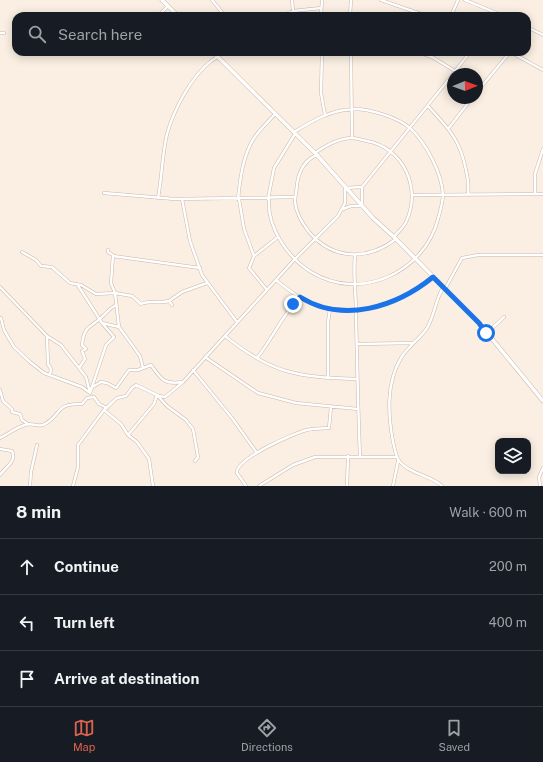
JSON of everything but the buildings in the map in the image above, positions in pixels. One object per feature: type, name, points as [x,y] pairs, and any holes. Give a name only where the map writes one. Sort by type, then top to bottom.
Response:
[{"type":"street","points":[[162,0],[174,12]]},
{"type":"street","points":[[212,0],[222,12]]},
{"type":"street","points":[[292,0],[293,11],[321,8]]},
{"type":"street","points":[[321,12],[322,0]]},
{"type":"street","points":[[350,12],[351,0]]},
{"type":"street","points":[[381,0],[416,12]]},
{"type":"street","points":[[453,12],[458,0]]},
{"type":"street","points":[[465,0],[494,12]]},
{"type":"street","points":[[162,12],[168,6]]},
{"type":"street","points":[[531,29],[543,36]]},
{"type":"street","points":[[322,56],[322,93],[325,115]]},
{"type":"street","points":[[351,56],[353,109],[352,138]]},
{"type":"street","points":[[457,68],[467,56]]},
{"type":"street","points":[[483,85],[507,56]]},
{"type":"street","points":[[517,56],[543,70]]},
{"type":"street","points":[[158,198],[167,134],[175,114],[191,84],[211,61],[218,57],[315,154],[362,206],[479,323],[543,401]]},
{"type":"street","points":[[432,57],[450,68]]},
{"type":"street","points":[[362,206],[362,187],[447,82]]},
{"type":"street","points":[[448,129],[467,104]]},
{"type":"street","points":[[428,106],[460,145],[469,188],[468,195]]},
{"type":"street","points":[[353,109],[383,115],[410,128],[434,161],[443,195],[436,226],[416,259],[396,274],[384,279],[354,284],[338,283],[322,278],[303,267],[295,260],[278,238],[270,212],[269,199],[274,168],[294,133],[325,115],[353,109]]},
{"type":"street","points":[[254,256],[244,229],[238,199],[248,150],[254,138],[275,114]]},
{"type":"street","points":[[352,138],[377,143],[391,151],[408,174],[413,195],[410,211],[405,224],[395,238],[373,251],[355,255],[332,251],[315,239],[300,219],[295,197],[298,175],[303,165],[315,154],[331,144],[352,138]]},
{"type":"street","points":[[535,194],[535,174],[543,149]]},
{"type":"street","points":[[345,188],[362,187]]},
{"type":"street","points":[[343,210],[345,203],[345,188]]},
{"type":"street","points":[[104,193],[182,199],[269,199],[295,197]]},
{"type":"street","points":[[413,195],[543,194]]},
{"type":"street","points":[[182,199],[189,237],[200,268],[207,283],[237,322]]},
{"type":"street","points":[[73,486],[78,467],[78,445],[106,409],[117,398],[126,396],[136,385],[157,395],[165,397],[183,382],[276,280],[343,210],[348,207],[362,206]]},
{"type":"street","points":[[267,290],[248,268],[254,256],[278,238]]},
{"type":"street","points":[[108,250],[108,252],[113,256],[200,268]]},
{"type":"street","points":[[22,252],[36,260],[41,266],[52,267],[70,283],[77,284],[96,294],[115,293],[132,296],[141,304],[147,302],[160,303],[169,301],[182,292],[207,283]]},
{"type":"street","points":[[355,255],[354,284],[357,344],[356,379],[360,456]]},
{"type":"street","points":[[442,486],[406,467],[397,457],[390,418],[391,386],[400,359],[427,327],[434,312],[437,300],[462,258],[478,255],[543,255]]},
{"type":"street","points":[[113,256],[112,283],[115,293],[119,327],[140,356],[143,368]]},
{"type":"street","points":[[276,280],[300,297],[318,306],[330,309],[356,310],[379,306],[398,300],[415,291],[433,277]]},
{"type":"street","points":[[77,284],[102,323],[114,337],[106,345],[90,393]]},
{"type":"street","points":[[0,287],[47,336],[62,345],[86,377],[90,393]]},
{"type":"street","points":[[257,358],[287,312],[300,297]]},
{"type":"street","points":[[169,301],[172,305]]},
{"type":"street","points":[[78,368],[85,358],[82,352],[86,349],[82,345],[83,334],[87,327],[100,319],[110,308],[116,305]]},
{"type":"street","points":[[328,378],[328,322],[330,309]]},
{"type":"street","points":[[486,333],[504,317]]},
{"type":"street","points":[[1,318],[4,330],[14,347],[44,374],[58,377],[66,383],[82,388],[90,393]]},
{"type":"street","points":[[102,323],[119,327]]},
{"type":"street","points":[[47,336],[48,364],[51,369],[50,375]]},
{"type":"street","points":[[225,336],[272,367],[288,373],[328,378],[356,379]]},
{"type":"street","points":[[357,344],[414,343]]},
{"type":"street","points":[[205,357],[258,393],[292,402],[358,409]]},
{"type":"street","points":[[91,388],[101,382],[107,383],[116,388],[129,370],[151,365],[161,379],[169,384],[183,382]]},
{"type":"street","points":[[193,370],[232,418],[257,453]]},
{"type":"street","points":[[0,390],[5,404],[12,409],[12,412],[20,414],[24,421],[29,424]]},
{"type":"street","points":[[128,435],[154,404],[157,395]]},
{"type":"street","points":[[157,395],[167,406],[186,420],[193,429],[198,457],[195,461]]},
{"type":"street","points":[[0,438],[24,425],[42,425],[48,422],[61,408],[70,404],[82,404],[88,398],[94,397],[99,404],[121,424],[128,435],[137,442],[149,459],[153,486]]},
{"type":"street","points":[[246,486],[237,473],[237,468],[257,453],[277,441],[300,432],[316,428],[329,428],[330,407]]},
{"type":"street","points":[[30,486],[31,472],[37,445]]},
{"type":"street","points":[[0,449],[12,451],[14,455],[11,464],[0,475]]},
{"type":"street","points":[[259,486],[275,475],[311,458],[348,456],[397,457]]},
{"type":"street","points":[[347,486],[348,456]]},
{"type":"street","points":[[393,486],[399,461]]},
{"type":"street","points":[[540,486],[539,477],[543,468]]},
{"type":"route","points":[[293,304],[300,297],[318,306],[340,311],[379,306],[408,295],[433,277],[479,323],[486,333]]}]
